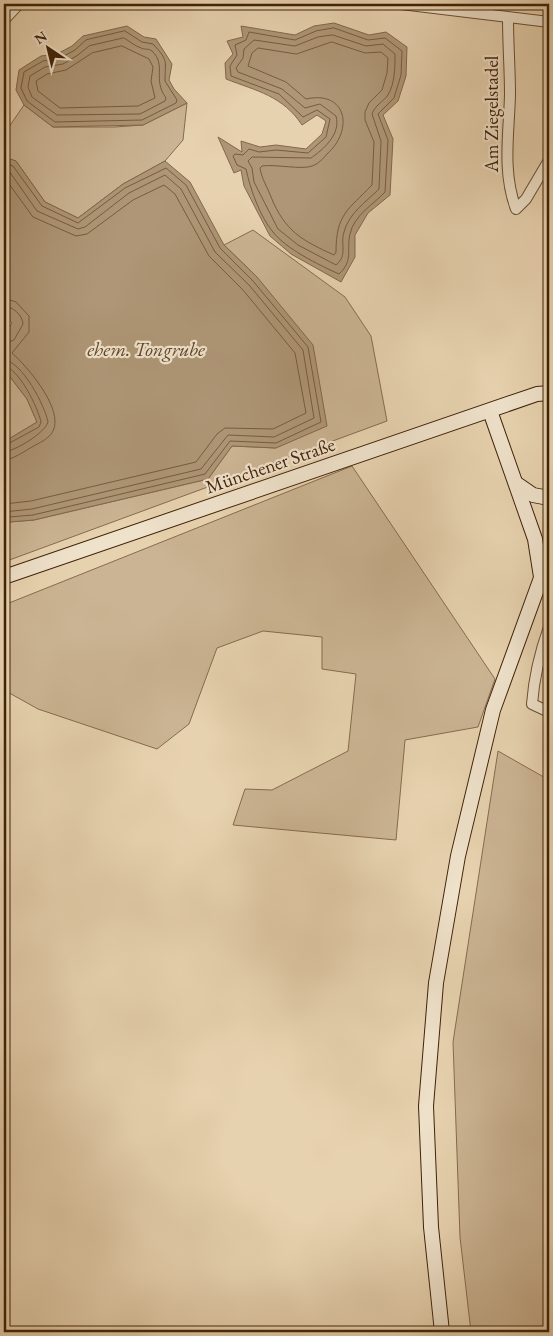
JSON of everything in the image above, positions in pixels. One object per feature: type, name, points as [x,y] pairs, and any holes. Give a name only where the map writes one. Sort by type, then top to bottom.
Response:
[{"type":"main road","name":"Münchener Straße","points":[[4,577],[537,394],[549,392]]},
{"type":"main road","points":[[490,411],[517,484],[545,574]]},
{"type":"main road","points":[[517,484],[533,496],[549,498]]},
{"type":"main road","points":[[442,1332],[431,1227],[426,1106],[436,983],[458,856],[493,710],[545,574],[549,556]]},
{"type":"street","points":[[4,20],[19,4]]},
{"type":"street","points":[[401,4],[472,11],[508,18],[549,22]]},
{"type":"street","name":"Am Ziegelstadel","points":[[508,18],[510,94],[507,148],[510,192],[516,208],[526,198],[549,160]]},
{"type":"street","points":[[549,627],[540,651],[532,704],[549,712]]},
{"type":"shaded area","points":[[187,103],[183,140],[165,161],[123,184],[78,218],[45,202],[16,161],[4,157],[4,134],[24,105],[53,127],[115,127],[143,125]]},
{"type":"shaded area","points":[[253,230],[345,297],[371,336],[387,421],[4,562],[4,526],[9,522],[34,520],[208,479],[232,446],[276,448],[257,277],[224,245]]},
{"type":"shaded area","points":[[4,369],[27,399],[37,422],[4,442]]},
{"type":"shaded area","points":[[352,466],[495,679],[478,727],[405,740],[396,840],[233,825],[245,789],[272,790],[348,751],[356,674],[322,669],[322,637],[263,631],[217,648],[189,724],[157,749],[38,709],[4,690],[4,605]]},
{"type":"shaded area","points":[[498,751],[549,780],[549,1332],[471,1332],[460,1237],[453,1042]]},
{"type":"water","points":[[334,23],[369,35],[386,32],[407,47],[406,76],[398,101],[383,115],[393,139],[390,195],[368,213],[355,235],[355,257],[341,282],[291,254],[270,236],[244,186],[241,170],[234,173],[218,137],[242,152],[241,141],[260,147],[276,145],[306,149],[322,134],[326,121],[317,115],[302,125],[295,115],[278,101],[259,91],[226,79],[225,63],[233,54],[227,41],[243,37],[241,26],[295,35],[314,26]]},
{"type":"water","points":[[127,26],[144,37],[156,39],[172,64],[169,80],[174,89],[187,103],[143,125],[53,127],[24,105],[16,90],[19,70],[41,56],[57,54],[72,46],[83,36]]},
{"type":"water","name":"ehem. Tongrube","points":[[4,157],[16,161],[45,202],[78,218],[123,184],[165,161],[190,182],[224,245],[257,277],[313,345],[327,426],[276,448],[232,446],[208,479],[34,520],[9,522],[4,526],[4,442],[37,422],[27,399],[4,369],[4,336],[12,323],[4,315]]}]
